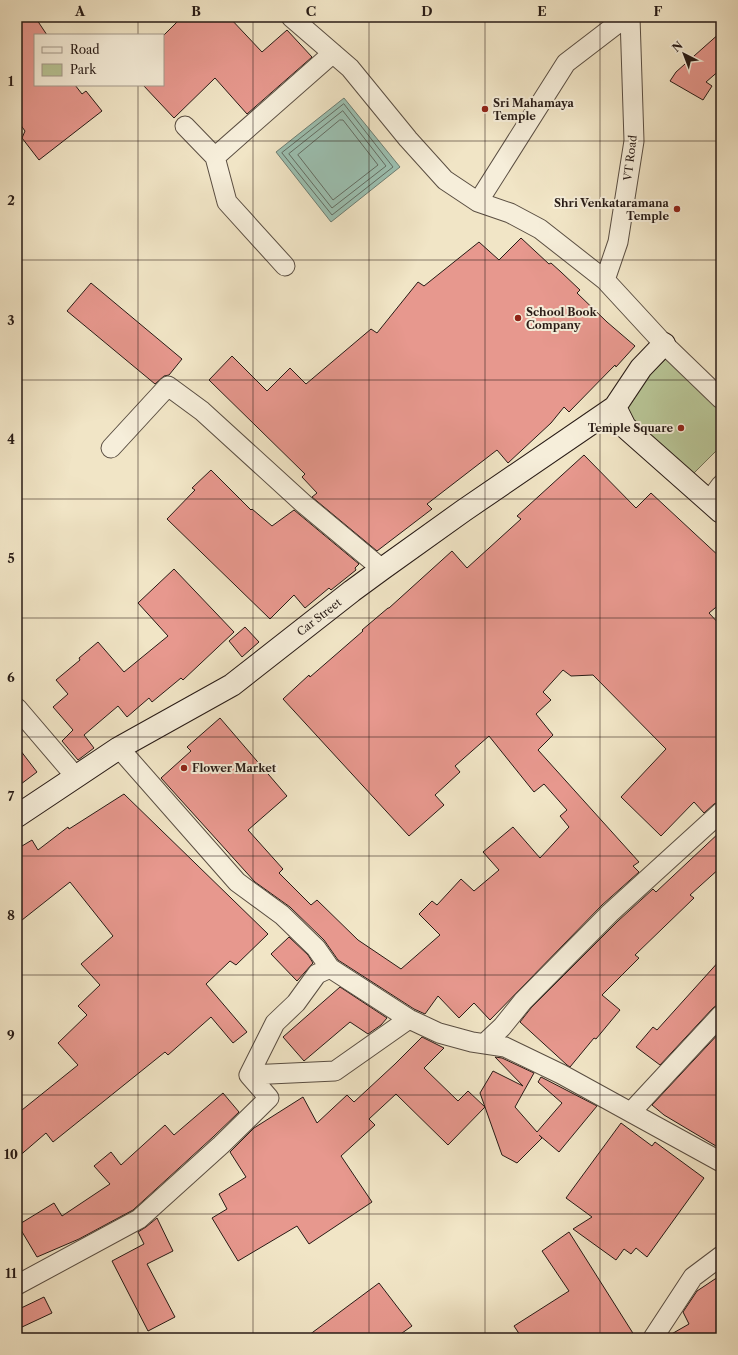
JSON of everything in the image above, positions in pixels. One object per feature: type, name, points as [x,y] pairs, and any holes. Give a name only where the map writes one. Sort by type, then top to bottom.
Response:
[{"type":"main road","points":[[664,344],[640,368],[615,407],[625,427],[717,499]]},
{"type":"main road","name":"Car Street","points":[[17,816],[119,748],[232,686],[382,569],[462,511],[615,407]]},
{"type":"street","points":[[292,17],[350,68],[408,139],[445,180],[478,202],[510,213],[540,229],[605,280],[664,344],[721,399]]},
{"type":"street","points":[[478,202],[566,63],[626,17]]},
{"type":"street","name":"VT Road","points":[[605,280],[618,242],[634,141],[630,17]]},
{"type":"street","points":[[215,156],[333,53]]},
{"type":"street","points":[[184,126],[215,156],[227,202],[285,266]]},
{"type":"street","points":[[111,448],[168,386],[202,411],[304,504],[382,569]]},
{"type":"street","points":[[17,708],[76,777]]},
{"type":"street","points":[[119,748],[237,882],[282,915],[316,948],[330,968],[409,1019],[439,1033],[472,1042],[505,1047],[562,1074],[721,1162]]},
{"type":"street","points":[[484,1044],[610,913],[721,812]]},
{"type":"street","points":[[249,1075],[275,1023],[296,1003],[317,974],[330,968]]},
{"type":"street","points":[[630,1112],[721,1015]]},
{"type":"street","points":[[249,1075],[335,1071],[409,1019]]},
{"type":"street","points":[[502,1027],[505,1047]]},
{"type":"street","points":[[17,1285],[139,1219],[221,1145],[269,1098],[249,1075]]},
{"type":"street","points":[[652,1338],[693,1277],[721,1256]]},
{"type":"green space","name":"Temple Square","points":[[667,358],[721,411],[721,446],[690,477],[618,406]]},
{"type":"water","points":[[344,98],[400,167],[331,222],[276,152]]},
{"type":"building","points":[[25,17],[35,17],[46,34],[34,34],[34,86],[76,86],[82,94],[86,91],[102,111],[39,160],[22,138],[25,131],[17,120],[17,23]]},
{"type":"building","points":[[182,17],[229,17],[262,52],[287,30],[312,57],[247,114],[215,78],[174,118],[144,86],[164,86],[164,35]]},
{"type":"building","points":[[721,32],[721,69],[706,82],[712,86],[703,100],[670,81],[676,72]]},
{"type":"building","points":[[521,238],[580,290],[577,293],[635,346],[616,367],[615,365],[569,412],[564,407],[551,423],[508,463],[497,450],[427,504],[432,509],[377,551],[312,497],[317,493],[302,477],[305,474],[209,380],[232,356],[267,391],[290,368],[306,384],[371,329],[377,333],[418,282],[424,286],[479,242],[499,260]]},
{"type":"building","points":[[91,283],[182,359],[169,375],[164,376],[155,384],[67,311]]},
{"type":"building","points":[[584,455],[636,508],[651,493],[721,558],[721,603],[709,613],[721,626],[721,801],[714,804],[704,813],[694,802],[661,836],[621,797],[666,749],[593,675],[571,676],[563,670],[543,692],[551,700],[536,714],[553,735],[538,750],[639,862],[633,866],[639,872],[602,905],[490,1020],[474,1003],[459,1018],[438,996],[425,1014],[414,1009],[338,960],[324,940],[290,907],[255,882],[161,778],[191,751],[187,747],[220,718],[287,796],[248,830],[283,869],[279,873],[311,905],[317,900],[358,940],[401,969],[440,935],[419,914],[432,901],[437,905],[461,879],[474,891],[499,870],[483,852],[513,827],[540,858],[569,827],[560,816],[567,810],[544,784],[534,792],[489,736],[455,766],[460,772],[435,795],[444,805],[409,836],[283,699],[309,675],[310,677],[363,631],[362,630],[389,608],[452,551],[467,568],[521,519],[517,516]]},
{"type":"building","points":[[211,470],[251,510],[252,509],[272,526],[294,510],[359,564],[355,568],[356,570],[331,590],[329,588],[305,608],[294,595],[270,619],[167,519],[195,490],[192,488]]},
{"type":"building","points":[[174,569],[234,632],[183,680],[181,678],[152,702],[149,698],[127,717],[118,706],[84,735],[94,748],[78,760],[62,741],[73,730],[53,707],[68,694],[56,680],[80,660],[79,658],[98,642],[124,672],[168,636],[138,603]]},
{"type":"building","points":[[245,627],[259,642],[242,657],[229,641]]},
{"type":"building","points":[[17,746],[37,772],[17,787]]},
{"type":"building","points":[[124,794],[268,934],[236,965],[230,961],[206,984],[247,1032],[233,1043],[211,1017],[168,1055],[165,1052],[53,1142],[46,1133],[17,1158],[17,1114],[78,1065],[58,1043],[87,1015],[78,1006],[100,985],[81,964],[113,936],[70,882],[17,924],[17,849],[32,840],[38,850],[68,827],[69,829]]},
{"type":"building","points":[[721,831],[721,867],[690,895],[694,898],[635,955],[639,958],[602,995],[620,1010],[570,1067],[520,1022],[531,1008],[618,921],[653,889],[656,892]]},
{"type":"building","points":[[289,937],[308,955],[313,963],[297,981],[271,954]]},
{"type":"building","points":[[721,959],[721,1004],[713,1008],[660,1065],[636,1047],[653,1027],[657,1030]]},
{"type":"building","points":[[340,987],[387,1018],[381,1025],[368,1034],[350,1022],[304,1061],[283,1037]]},
{"type":"building","points":[[721,1031],[721,1149],[664,1115],[652,1105]]},
{"type":"building","points":[[422,1037],[444,1048],[424,1068],[458,1101],[468,1091],[485,1107],[448,1145],[396,1094],[369,1119],[375,1125],[341,1156],[372,1202],[309,1244],[297,1226],[238,1261],[212,1218],[227,1209],[219,1194],[246,1177],[230,1152],[254,1128],[303,1097],[317,1123],[347,1095],[354,1102]]},
{"type":"building","points":[[495,1057],[502,1058],[534,1073],[515,1107],[537,1132],[562,1103],[538,1082],[541,1077],[597,1106],[559,1152],[539,1135],[542,1138],[517,1163],[502,1155],[480,1093],[493,1071],[523,1086]]},
{"type":"building","points":[[223,1093],[239,1112],[133,1210],[79,1239],[37,1257],[18,1225],[54,1203],[62,1216],[110,1184],[94,1166],[111,1152],[121,1165],[165,1125],[174,1135]]},
{"type":"building","points":[[621,1123],[652,1146],[655,1142],[704,1178],[647,1257],[636,1248],[631,1254],[624,1249],[616,1260],[573,1229],[592,1217],[566,1198]]},
{"type":"building","points":[[157,1218],[173,1251],[147,1264],[175,1317],[148,1331],[112,1261],[144,1244],[138,1232]]},
{"type":"building","points":[[569,1232],[636,1338],[522,1338],[514,1326],[569,1291],[542,1251]]},
{"type":"building","points":[[721,1275],[721,1338],[666,1338],[689,1324],[683,1312],[697,1291]]},
{"type":"building","points":[[379,1283],[412,1326],[395,1338],[305,1338]]},
{"type":"building","points":[[44,1297],[52,1313],[22,1327],[17,1316],[17,1310]]},
{"type":"place","name":"Sri Mahamaya Temple","points":[[485,109]]},
{"type":"place","name":"Shri Venkataramana Temple","points":[[677,209]]},
{"type":"place","name":"School Book Company","points":[[518,318]]},
{"type":"place","name":"Temple Square","points":[[681,428]]},
{"type":"place","name":"Flower Market","points":[[184,768]]}]
